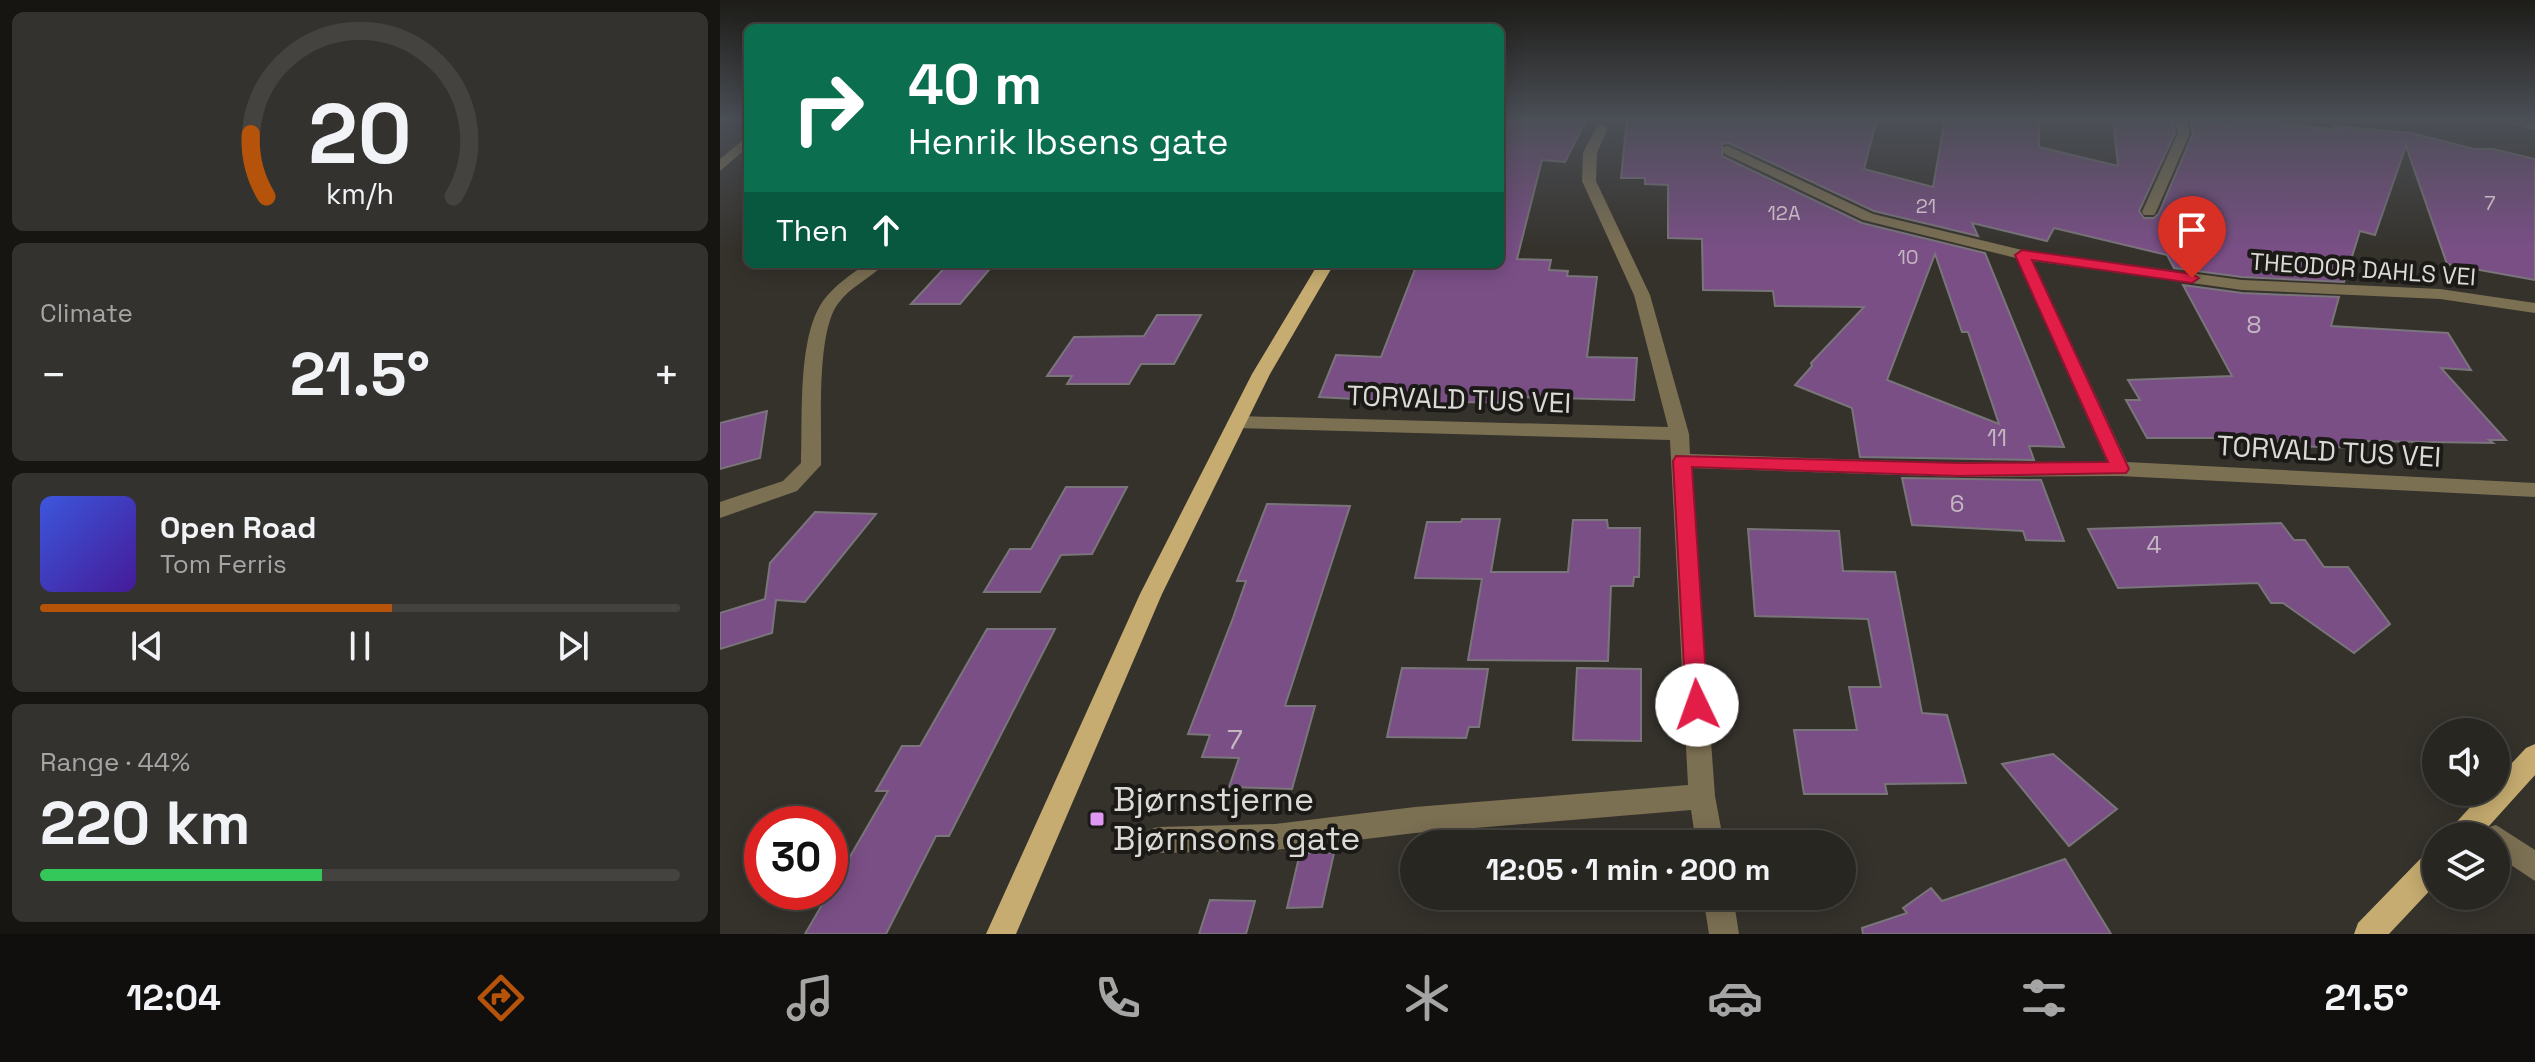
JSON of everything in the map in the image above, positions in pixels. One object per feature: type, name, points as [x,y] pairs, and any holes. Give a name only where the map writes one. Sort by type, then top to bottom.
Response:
[{"type":"main road","points":[[1001,934],[1151,594],[1237,422],[1324,268]]},
{"type":"main road","points":[[2489,822],[2535,756]]},
{"type":"main road","points":[[2369,934],[2422,878]]},
{"type":"street","points":[[1590,163],[1589,181],[1642,295],[1679,434],[1702,796],[1708,830]]},
{"type":"street","name":"THEODOR DAHLS VEI","points":[[1754,163],[1868,217],[2022,255],[2242,285],[2440,294],[2535,308]]},
{"type":"street","points":[[2149,212],[2171,163]]},
{"type":"street","points":[[2022,255],[2120,469]]},
{"type":"street","points":[[720,510],[790,486],[811,465],[819,332],[827,307],[853,280],[870,268]]},
{"type":"street","name":"TORVALD TUS VEI","points":[[1237,422],[1679,434]]},
{"type":"street","name":"TORVALD TUS VEI","points":[[1682,461],[2120,469],[2535,490]]},
{"type":"street","points":[[1158,840],[1275,837],[1415,820],[1702,796]]},
{"type":"street","points":[[2510,851],[2535,867]]},
{"type":"street","points":[[1720,910],[1724,934]]},
{"type":"building","points":[[1504,163],[1541,163],[1517,259],[1551,260],[1549,270],[1568,271],[1567,276],[1597,277],[1587,357],[1637,358],[1634,400],[1511,397],[1509,403],[1466,402],[1466,405],[1319,397],[1336,355],[1381,357],[1415,268],[1504,268]]},
{"type":"building","points":[[1623,163],[1736,163],[1862,223],[1985,253],[2064,447],[2029,446],[2034,460],[1860,457],[1852,408],[1795,385],[1812,366],[1811,363],[1864,307],[1775,306],[1773,291],[1703,290],[1702,239],[1668,238],[1668,185],[1645,184],[1645,178],[1621,178]],"holes":[[[1935,254],[1962,332],[1968,332],[1999,424],[1887,380]]]},
{"type":"building","points":[[1771,163],[1866,163],[1864,169],[1933,187],[1937,163],[2104,163],[2118,166],[2118,163],[2161,163],[2139,211],[2144,218],[2154,218],[2181,163],[2400,163],[2375,235],[2360,231],[2344,282],[2242,277],[2174,268],[2167,255],[2054,228],[2047,241],[1972,223],[1978,236],[1874,211]]},
{"type":"building","points":[[2412,163],[2535,163],[2535,280],[2447,264]]},
{"type":"building","points":[[944,268],[991,268],[960,304],[911,304]]},
{"type":"building","points":[[2183,285],[2242,293],[2339,297],[2331,326],[2448,333],[2471,370],[2441,368],[2506,440],[2489,440],[2493,443],[2363,441],[2365,448],[2284,446],[2282,443],[2253,438],[2147,438],[2126,400],[2140,400],[2128,380],[2232,376]]},
{"type":"building","points":[[1157,315],[1201,315],[1174,364],[1141,364],[1129,384],[1067,384],[1072,376],[1047,376],[1074,337],[1144,336]]},
{"type":"building","points":[[767,411],[760,458],[720,469],[720,423]]},
{"type":"building","points":[[1902,478],[2041,480],[2064,541],[2026,540],[2023,531],[1912,525]]},
{"type":"building","points":[[1066,487],[1127,487],[1092,554],[1061,555],[1040,592],[984,592],[1010,549],[1031,549]]},
{"type":"building","points":[[1267,504],[1350,506],[1285,706],[1315,706],[1292,789],[1229,787],[1239,758],[1202,757],[1210,735],[1188,734],[1246,581],[1237,581]]},
{"type":"building","points":[[815,512],[876,514],[805,602],[776,600],[772,633],[720,649],[720,613],[765,599],[770,563]]},
{"type":"building","points":[[1462,519],[1500,519],[1491,572],[1568,572],[1573,520],[1607,520],[1608,528],[1640,528],[1639,577],[1634,577],[1633,586],[1611,586],[1608,661],[1468,660],[1482,579],[1415,578],[1427,522],[1461,522]]},
{"type":"building","points":[[2281,523],[2294,540],[2305,540],[2324,567],[2348,567],[2390,624],[2354,653],[2283,603],[2271,603],[2258,583],[2118,588],[2088,529]]},
{"type":"building","points":[[1748,529],[1839,531],[1843,571],[1895,572],[1922,713],[1947,715],[1966,783],[1885,784],[1887,794],[1804,794],[1794,730],[1857,730],[1849,687],[1881,687],[1868,619],[1755,616]]},
{"type":"building","points":[[987,629],[1055,629],[949,836],[936,836],[886,934],[805,934],[819,910],[848,910],[848,860],[888,791],[876,791],[902,746],[920,746]]},
{"type":"building","points":[[1402,668],[1488,669],[1479,727],[1469,727],[1466,738],[1387,737]]},
{"type":"building","points":[[1577,668],[1641,669],[1641,741],[1573,740]]},
{"type":"building","points":[[2053,754],[2117,809],[2069,846],[2002,764]]},
{"type":"building","points":[[1300,853],[1334,853],[1322,907],[1287,908]]},
{"type":"building","points":[[2065,859],[2111,934],[1863,934],[1862,928],[1907,913],[1903,908],[1931,888],[1942,901]]},
{"type":"building","points":[[1210,900],[1255,901],[1246,934],[1199,934]]},
{"type":"place","name":"Bjørnstjerne Bjørnsons gate","points":[[1097,819]]},
{"type":"route","points":[[1697,705],[1682,461],[1959,470],[2120,469],[2022,255],[2192,278]]}]
